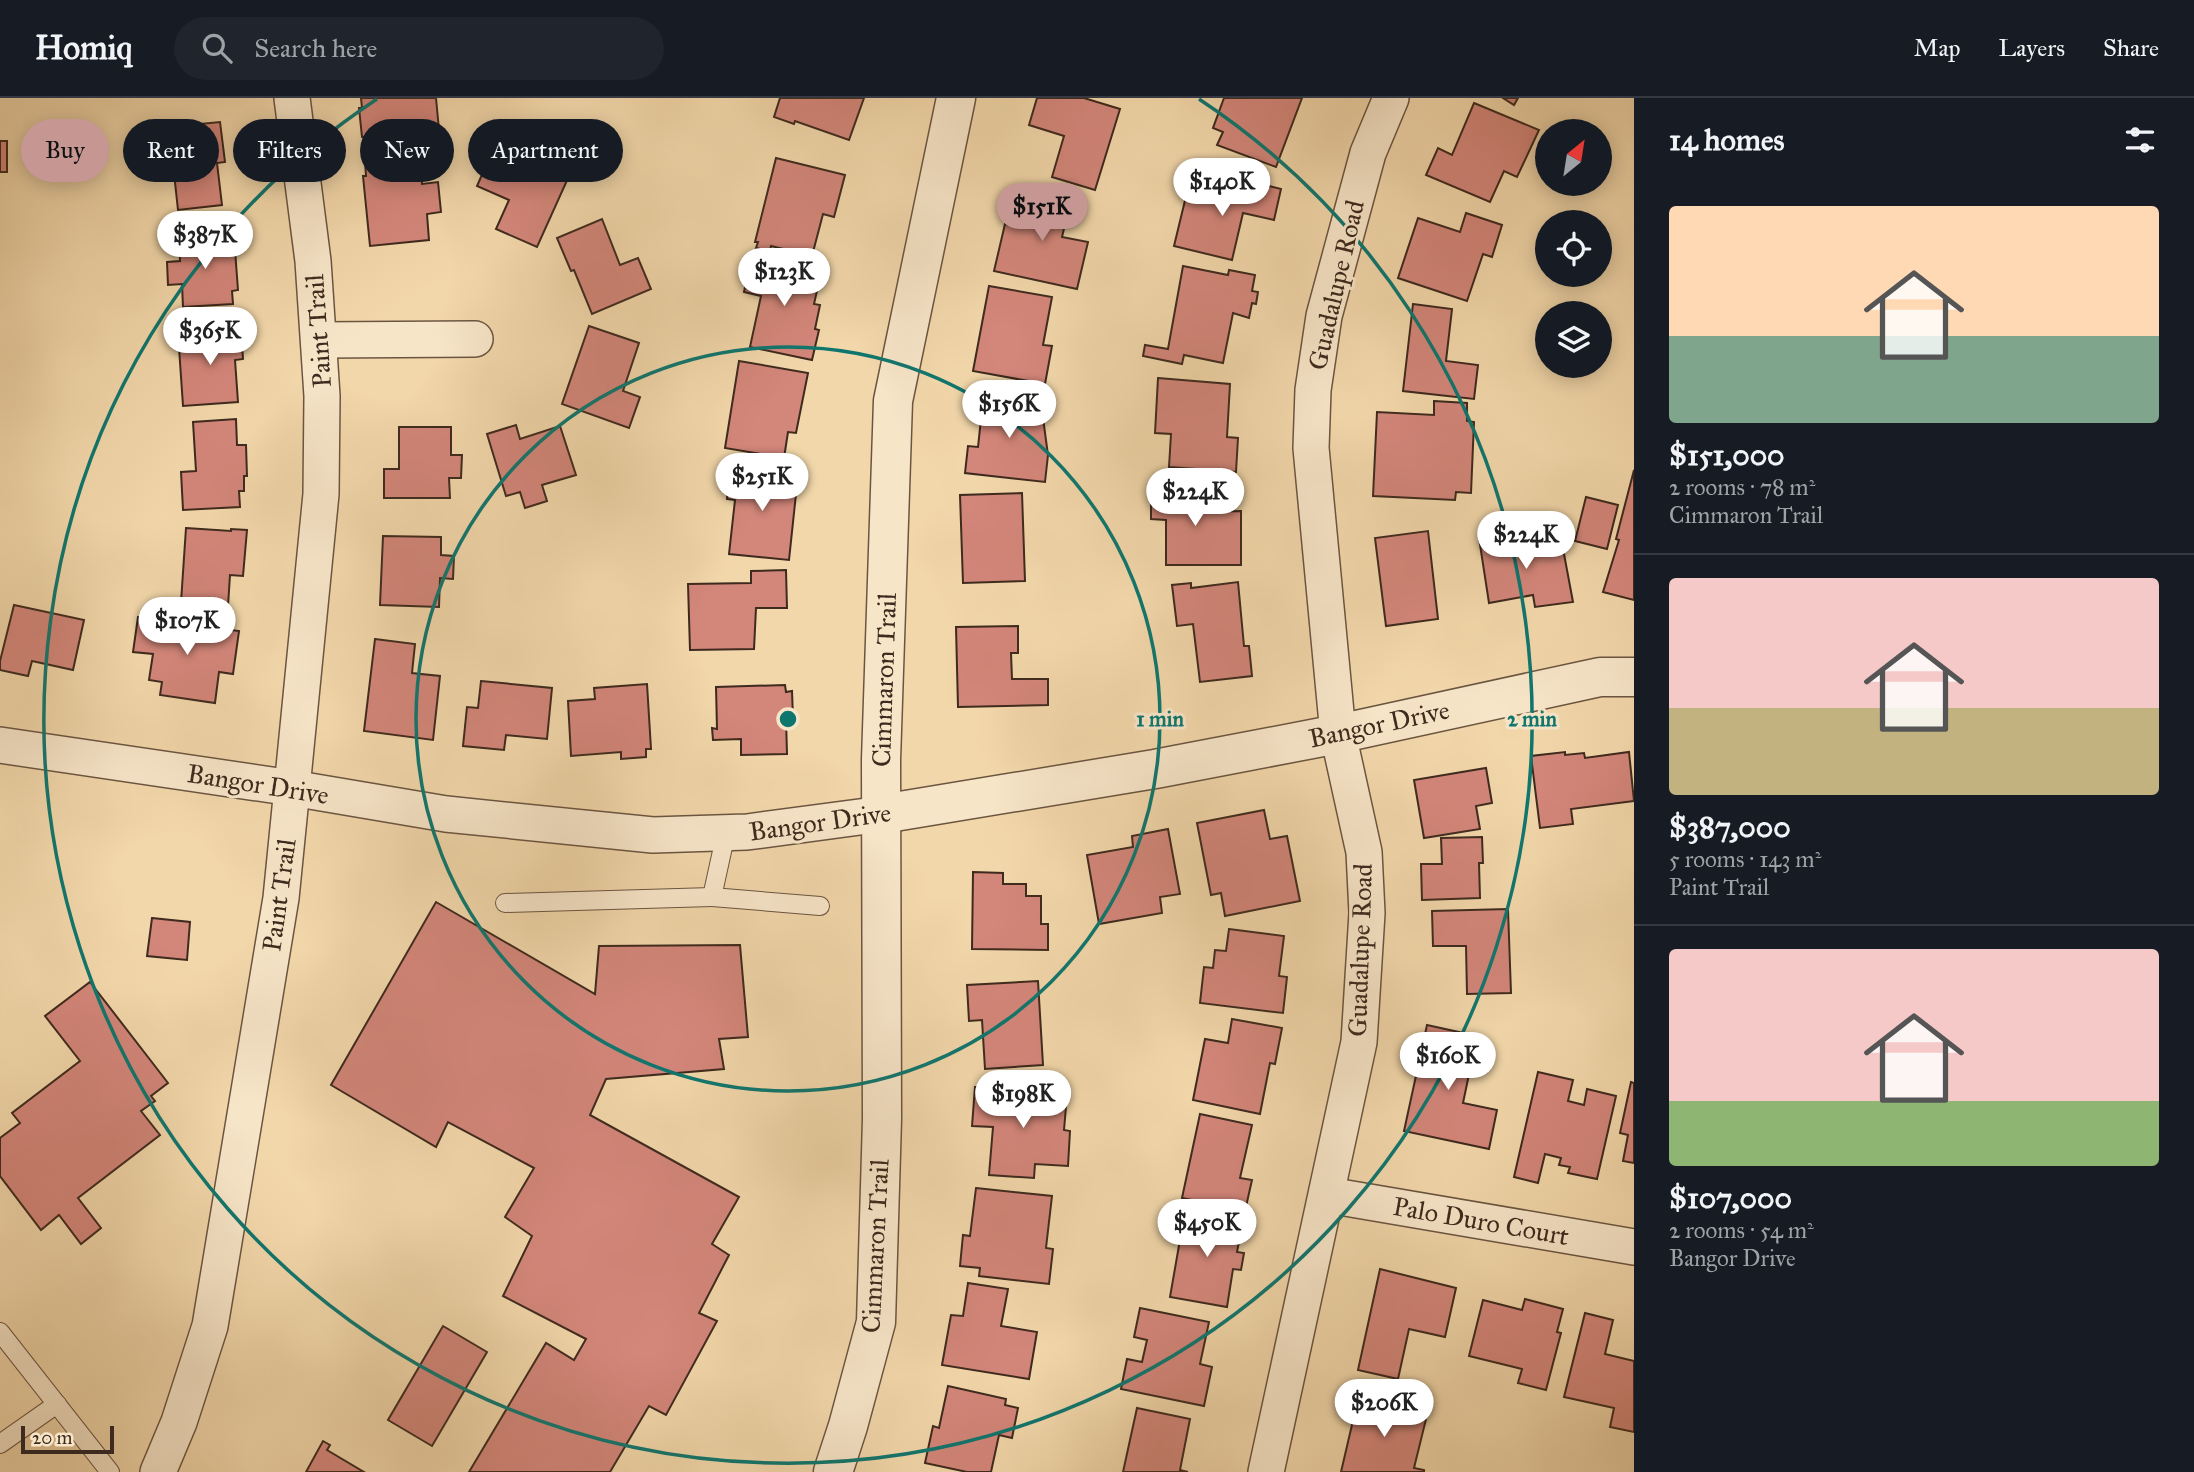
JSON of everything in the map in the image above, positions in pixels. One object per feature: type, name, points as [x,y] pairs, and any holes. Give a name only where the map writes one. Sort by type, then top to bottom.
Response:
[{"type":"street","name":"Paint Trail","points":[[158,1472],[179,1422],[210,1326],[281,898],[321,494],[322,396],[313,261],[292,98]]},
{"type":"street","name":"Cimmaron Trail","points":[[834,1472],[876,1322],[882,1119],[881,760],[893,401],[957,98]]},
{"type":"street","name":"Guadalupe Road","points":[[1266,1472],[1359,1042],[1367,913],[1364,852],[1338,734],[1311,448],[1313,390],[1324,316],[1368,153],[1391,98]]},
{"type":"street","points":[[318,340],[475,338]]},
{"type":"street","name":"Bangor Drive","points":[[0,744],[446,814],[653,835],[726,833],[882,814],[1155,769],[1338,734],[1600,677],[1634,677]]},
{"type":"street","name":"Palo Duro Court","points":[[1328,1195],[1634,1247]]},
{"type":"lane","points":[[712,897],[726,833]]},
{"type":"lane","points":[[505,903],[712,897],[820,906]]},
{"type":"lane","points":[[0,1332],[110,1472]]},
{"type":"lane","points":[[0,1444],[57,1405]]},
{"type":"building","points":[[361,98],[436,98],[438,119],[360,119],[359,108],[362,108]]},
{"type":"building","points":[[780,98],[864,98],[849,140],[795,121],[794,124],[774,117]]},
{"type":"building","points":[[1037,98],[1084,98],[1120,109],[1095,190],[1052,177],[1064,136],[1029,125]]},
{"type":"building","points":[[1224,98],[1302,98],[1276,167],[1217,145],[1223,132],[1213,128]]},
{"type":"building","points":[[1503,98],[1518,98],[1514,105]]},
{"type":"building","points":[[1474,103],[1535,128],[1535,139],[1517,177],[1504,171],[1490,202],[1426,175],[1438,148],[1452,155]]},
{"type":"building","points":[[219,122],[225,162],[219,163]]},
{"type":"building","points":[[0,141],[7,141],[7,172],[0,172]]},
{"type":"building","points":[[776,158],[845,175],[834,217],[823,214],[812,256],[771,246],[770,251],[756,248],[758,242],[755,242]]},
{"type":"building","points":[[1241,179],[1281,189],[1274,220],[1243,213],[1232,260],[1174,246],[1188,188],[1236,199]]},
{"type":"building","points":[[219,180],[222,205],[178,210],[175,182],[219,182]]},
{"type":"building","points":[[364,182],[438,182],[441,212],[427,214],[429,240],[370,246]]},
{"type":"building","points":[[479,182],[566,182],[537,247],[496,229],[509,200],[477,186]]},
{"type":"building","points":[[1024,189],[1071,199],[1062,237],[1088,242],[1077,289],[994,271],[1005,224],[1016,226]]},
{"type":"building","points":[[1466,213],[1502,225],[1492,257],[1483,254],[1467,301],[1398,278],[1418,218],[1460,232]]},
{"type":"building","points":[[602,219],[620,265],[638,258],[651,289],[592,314],[557,238]]},
{"type":"building","points":[[229,235],[230,250],[235,250],[238,290],[232,291],[233,304],[183,307],[182,284],[168,285],[167,262],[180,261],[179,238]]},
{"type":"building","points":[[751,258],[821,273],[814,304],[820,305],[815,329],[819,330],[812,360],[750,347],[761,296],[744,292]]},
{"type":"building","points":[[1183,266],[1228,275],[1229,270],[1255,275],[1252,291],[1258,292],[1256,304],[1252,303],[1249,318],[1233,313],[1223,363],[1184,355],[1182,364],[1143,356],[1145,345],[1168,349]]},
{"type":"building","points":[[989,286],[1052,297],[1043,345],[1052,346],[1045,384],[973,371]]},
{"type":"building","points":[[1413,304],[1452,309],[1446,361],[1478,365],[1474,399],[1403,391]]},
{"type":"building","points":[[589,326],[639,343],[623,391],[640,397],[629,428],[562,404]]},
{"type":"building","points":[[241,330],[243,359],[235,360],[238,402],[183,406],[178,333]]},
{"type":"building","points":[[739,361],[808,373],[796,433],[788,432],[784,458],[725,448]]},
{"type":"building","points":[[1158,378],[1230,384],[1227,437],[1238,438],[1236,472],[1169,467],[1171,434],[1155,433]]},
{"type":"building","points":[[984,391],[1034,395],[1032,417],[1043,418],[1048,455],[1045,482],[965,473],[968,446],[978,447]]},
{"type":"building","points":[[1434,401],[1467,403],[1467,421],[1474,422],[1471,493],[1456,492],[1455,500],[1373,496],[1377,412],[1434,415]]},
{"type":"building","points":[[236,419],[237,445],[246,445],[247,476],[244,476],[244,491],[239,491],[240,507],[183,510],[181,472],[196,471],[193,422]]},
{"type":"building","points":[[516,425],[520,439],[560,426],[576,475],[542,485],[547,501],[525,508],[520,492],[506,496],[487,434]]},
{"type":"building","points":[[399,427],[451,427],[451,455],[462,455],[461,478],[449,478],[450,498],[384,498],[384,469],[399,469]]},
{"type":"building","points":[[730,467],[798,475],[789,560],[729,554],[735,500],[727,499]]},
{"type":"building","points":[[1634,470],[1634,600],[1603,592],[1619,540],[1616,539]]},
{"type":"building","points":[[1151,482],[1192,482],[1192,512],[1241,511],[1241,565],[1166,565],[1166,520],[1151,519]]},
{"type":"building","points":[[1022,493],[1025,581],[963,583],[960,495]]},
{"type":"building","points":[[1586,497],[1618,505],[1607,549],[1575,541]]},
{"type":"building","points":[[186,528],[247,530],[243,576],[230,575],[228,606],[181,602]]},
{"type":"building","points":[[1428,531],[1438,619],[1386,626],[1375,538]]},
{"type":"building","points":[[1507,533],[1510,548],[1561,538],[1573,602],[1535,607],[1533,595],[1489,603],[1479,538]]},
{"type":"building","points":[[383,536],[441,537],[441,555],[454,556],[453,579],[440,578],[439,607],[380,605]]},
{"type":"building","points":[[786,570],[787,608],[756,608],[754,649],[690,650],[688,584],[751,583],[751,571]]},
{"type":"building","points":[[1238,582],[1244,646],[1249,646],[1252,676],[1200,682],[1193,624],[1177,626],[1172,585],[1191,583],[1191,588]]},
{"type":"building","points":[[14,605],[84,620],[73,670],[32,661],[28,676],[0,670]]},
{"type":"building","points":[[138,617],[239,631],[233,674],[219,672],[215,703],[160,695],[162,682],[149,680],[153,654],[133,652]]},
{"type":"building","points":[[1018,626],[1018,653],[1011,653],[1012,679],[1048,679],[1048,705],[958,707],[956,627]]},
{"type":"building","points":[[375,639],[415,644],[412,673],[440,676],[433,740],[364,731]]},
{"type":"building","points":[[481,681],[552,688],[547,739],[506,735],[504,750],[463,746],[467,707],[478,708]]},
{"type":"building","points":[[647,684],[651,749],[646,749],[646,757],[621,759],[621,752],[571,756],[568,701],[595,699],[594,688]]},
{"type":"building","points":[[785,685],[786,692],[792,691],[793,718],[786,719],[787,754],[741,755],[741,739],[713,740],[712,728],[717,729],[716,687]]},
{"type":"building","points":[[1565,752],[1565,755],[1584,753],[1585,758],[1629,752],[1634,801],[1571,809],[1573,824],[1540,828],[1531,756]]},
{"type":"building","points":[[1486,768],[1492,803],[1476,806],[1480,829],[1424,838],[1414,780]]},
{"type":"building","points":[[1264,810],[1270,839],[1287,836],[1300,901],[1225,916],[1221,893],[1211,895],[1197,823]]},
{"type":"building","points":[[1168,829],[1180,894],[1160,897],[1162,913],[1099,924],[1087,855],[1133,847],[1132,836]]},
{"type":"building","points":[[1482,837],[1483,863],[1479,863],[1480,898],[1422,900],[1421,864],[1442,864],[1441,838]]},
{"type":"building","points":[[973,872],[1003,873],[1003,884],[1026,884],[1026,896],[1041,896],[1041,924],[1048,924],[1048,950],[972,949]]},
{"type":"building","points":[[436,902],[595,994],[599,946],[740,945],[748,1037],[719,1039],[724,1069],[606,1079],[590,1115],[739,1197],[712,1244],[729,1255],[699,1313],[717,1321],[666,1415],[649,1406],[610,1472],[469,1472],[546,1343],[574,1360],[586,1339],[503,1296],[532,1236],[505,1217],[534,1168],[448,1122],[436,1147],[331,1085]]},
{"type":"building","points":[[1508,909],[1511,993],[1467,994],[1466,946],[1433,946],[1432,911]]},
{"type":"building","points":[[152,918],[190,922],[187,960],[147,956]]},
{"type":"building","points":[[1229,929],[1284,936],[1279,976],[1287,977],[1283,1013],[1200,1003],[1204,967],[1213,968],[1215,950],[1226,951]]},
{"type":"building","points":[[1038,981],[1043,1065],[985,1069],[982,1020],[969,1021],[967,985]]},
{"type":"building","points":[[90,982],[168,1083],[151,1096],[155,1101],[141,1111],[160,1135],[78,1198],[101,1228],[81,1244],[59,1215],[41,1230],[0,1176],[0,1138],[20,1123],[12,1113],[80,1061],[45,1016]]},
{"type":"building","points":[[1232,1019],[1282,1028],[1275,1064],[1270,1063],[1260,1114],[1193,1100],[1205,1039],[1228,1043]]},
{"type":"building","points":[[1427,1025],[1477,1036],[1463,1103],[1497,1110],[1489,1149],[1404,1131]]},
{"type":"building","points":[[1538,1072],[1573,1080],[1568,1101],[1584,1105],[1587,1089],[1616,1096],[1597,1179],[1568,1173],[1570,1167],[1559,1165],[1561,1158],[1545,1154],[1538,1183],[1514,1177]]},
{"type":"building","points":[[1631,1082],[1634,1083],[1634,1163],[1623,1161],[1628,1135],[1620,1133]]},
{"type":"building","points":[[975,1087],[1067,1095],[1064,1130],[1070,1131],[1068,1166],[1035,1164],[1034,1178],[989,1175],[993,1127],[972,1126]]},
{"type":"building","points":[[1200,1114],[1252,1125],[1240,1178],[1252,1180],[1245,1211],[1182,1198]]},
{"type":"building","points":[[976,1188],[1052,1196],[1046,1248],[1053,1249],[1049,1284],[979,1276],[980,1268],[960,1266],[963,1235],[970,1236]]},
{"type":"building","points":[[1185,1211],[1243,1221],[1237,1252],[1244,1253],[1241,1270],[1233,1269],[1227,1307],[1170,1297]]},
{"type":"building","points":[[1380,1269],[1456,1288],[1445,1337],[1409,1329],[1398,1379],[1358,1370]]},
{"type":"building","points":[[968,1283],[1008,1289],[1001,1326],[1037,1332],[1029,1379],[942,1365],[951,1315],[963,1316]]},
{"type":"building","points":[[1525,1299],[1563,1309],[1557,1332],[1561,1333],[1546,1390],[1518,1383],[1522,1369],[1469,1356],[1483,1300],[1522,1310]]},
{"type":"building","points":[[1140,1308],[1209,1322],[1200,1364],[1212,1367],[1204,1406],[1121,1389],[1127,1359],[1142,1362],[1147,1340],[1134,1337]]},
{"type":"building","points":[[1585,1313],[1613,1320],[1605,1354],[1634,1361],[1634,1432],[1610,1427],[1614,1408],[1564,1397]]},
{"type":"building","points":[[443,1326],[487,1352],[432,1446],[388,1420]]},
{"type":"building","points":[[948,1386],[1006,1399],[1005,1405],[1018,1408],[1012,1438],[999,1435],[991,1472],[967,1472],[925,1463],[933,1426],[939,1428]]},
{"type":"building","points":[[1358,1399],[1427,1415],[1414,1468],[1424,1472],[1341,1472]]},
{"type":"building","points":[[1137,1408],[1190,1419],[1180,1470],[1188,1472],[1123,1472]]},
{"type":"building","points":[[323,1441],[330,1445],[327,1450],[364,1472],[306,1472]]}]
